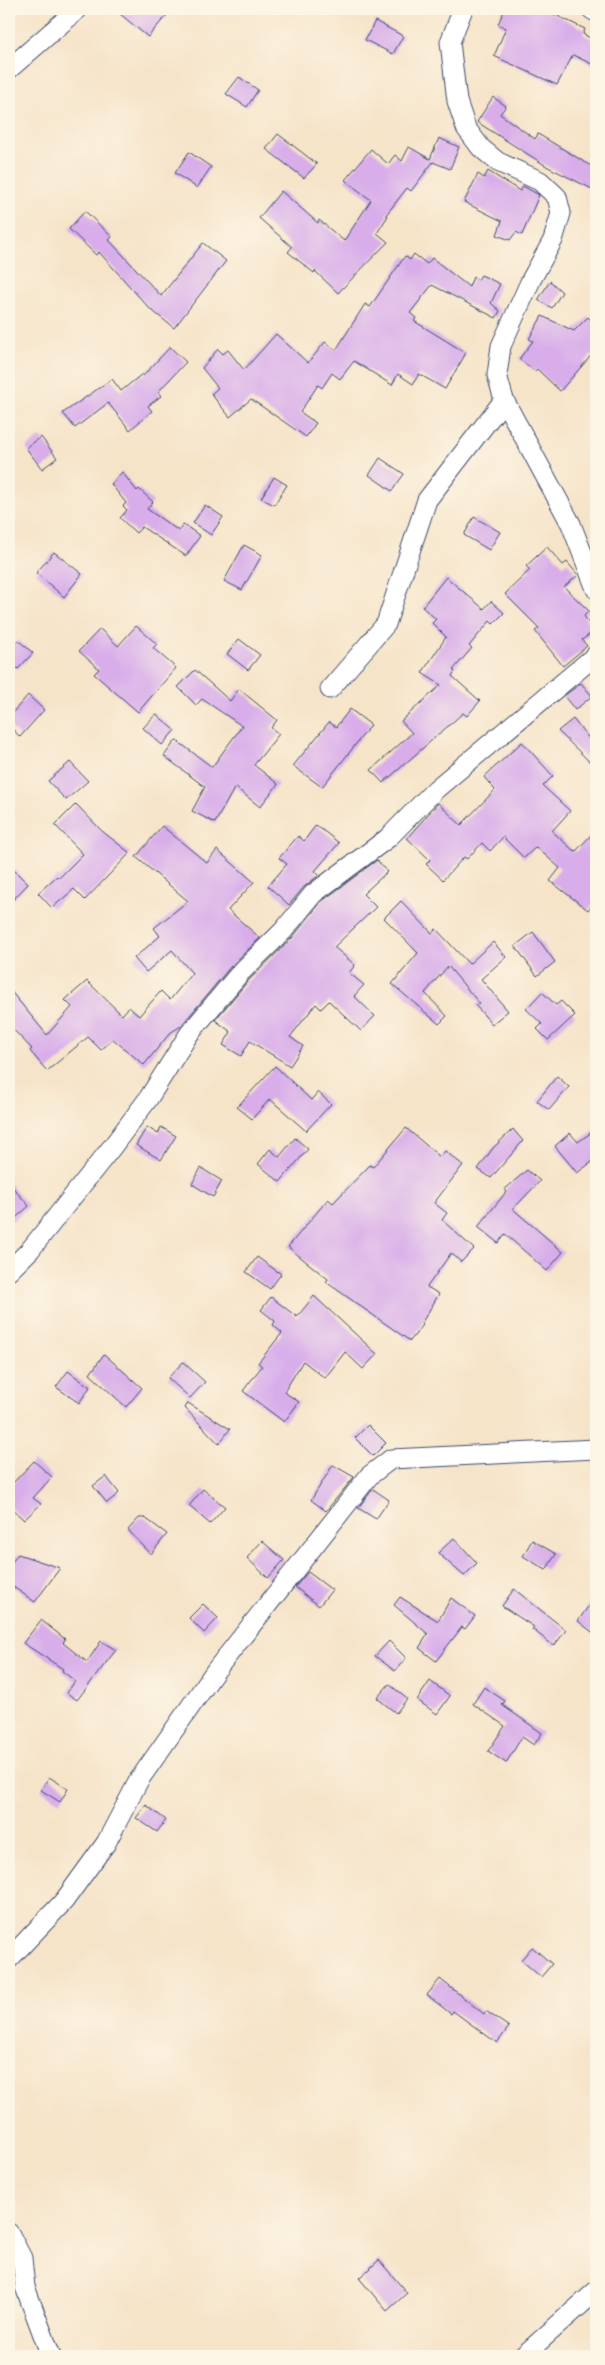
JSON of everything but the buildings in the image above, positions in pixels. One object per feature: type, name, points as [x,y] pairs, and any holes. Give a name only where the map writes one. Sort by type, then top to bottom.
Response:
[{"type":"street","points":[[9,70],[78,9]]},
{"type":"street","points":[[463,9],[450,42],[458,101],[466,128],[481,148],[498,162],[540,181],[557,197],[561,213],[553,240],[531,280],[501,346],[497,375],[504,400],[571,524],[596,589]]},
{"type":"street","points":[[591,9],[596,12]]},
{"type":"street","points":[[330,688],[386,624],[427,500],[504,400]]},
{"type":"street","points":[[9,1271],[30,1250],[148,1099],[189,1034],[240,974],[283,931],[313,894],[388,838],[436,789],[596,655]]},
{"type":"street","points":[[9,1959],[64,1901],[106,1843],[139,1780],[216,1670],[369,1476],[391,1459],[596,1449]]},
{"type":"street","points":[[9,2233],[22,2258],[25,2287],[52,2356]]},
{"type":"street","points":[[523,2356],[596,2291]]}]
